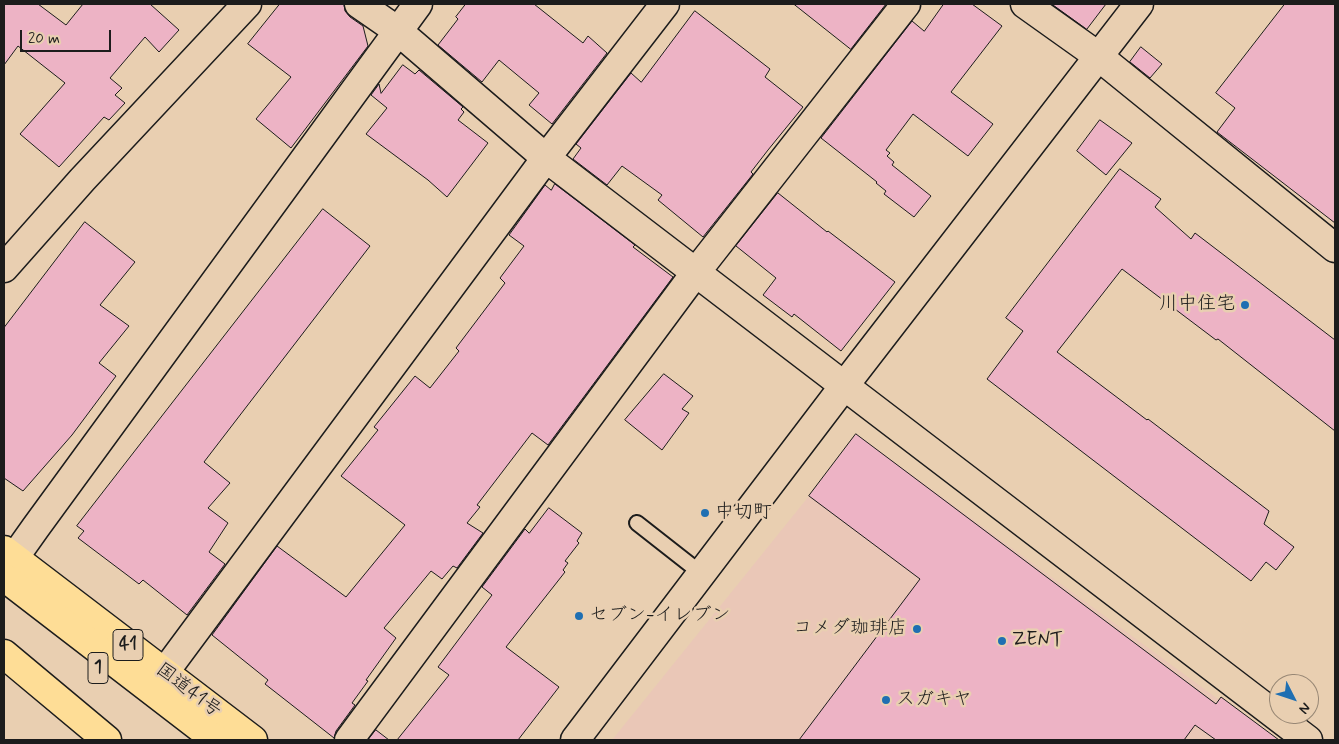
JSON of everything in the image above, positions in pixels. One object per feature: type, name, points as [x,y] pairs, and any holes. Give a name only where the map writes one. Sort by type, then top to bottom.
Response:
[{"type":"highway","name":"国道41号","points":[[7,562],[164,673],[253,740]]},
{"type":"highway","name":"1","points":[[7,562],[216,740]]},
{"type":"highway","name":"1","points":[[4,597],[191,740]]},
{"type":"highway","points":[[4,654],[106,740]]},
{"type":"street","points":[[4,268],[82,180],[247,4]]},
{"type":"street","points":[[359,4],[398,31],[546,158],[1308,740]]},
{"type":"street","points":[[7,562],[36,526],[418,4]]},
{"type":"street","points":[[164,673],[546,158],[665,4]]},
{"type":"street","points":[[349,740],[696,272],[906,4]]},
{"type":"street","points":[[1025,4],[1098,56],[1335,248]]},
{"type":"street","points":[[575,740],[844,386],[1139,4]]},
{"type":"lane","points":[[637,524],[702,574]]},
{"type":"shaded area","name":"ZENT","points":[[856,434],[1274,740],[612,740],[809,496]]},
{"type":"building","points":[[4,4],[38,4],[66,25],[83,4],[150,4],[179,30],[159,52],[145,37],[110,78],[122,88],[115,95],[125,103],[109,120],[104,117],[59,167],[20,134],[65,83],[18,46],[4,65]]},
{"type":"building","points":[[280,4],[344,4],[345,11],[350,17],[363,26],[368,46],[291,148],[256,119],[291,77],[248,44]]},
{"type":"building","points":[[466,4],[534,4],[583,43],[588,36],[607,53],[552,124],[529,105],[539,93],[499,60],[482,82],[438,45],[458,19],[456,17]]},
{"type":"building","points":[[794,4],[886,4],[851,49]]},
{"type":"building","points":[[944,4],[972,4],[1002,26],[951,92],[993,124],[968,156],[913,114],[886,150],[890,153],[887,156],[894,162],[892,165],[931,196],[914,217],[884,194],[886,191],[877,182],[821,138],[912,21],[924,31]]},
{"type":"building","points":[[1052,4],[1106,4],[1087,29]]},
{"type":"building","points":[[1285,4],[1335,4],[1335,223],[1217,132],[1235,108],[1216,93]]},
{"type":"building","points":[[695,11],[770,69],[765,77],[803,107],[751,172],[753,174],[703,237],[658,200],[662,195],[622,166],[607,185],[573,159],[581,148],[576,144],[631,73],[641,82]]},
{"type":"building","points":[[1141,47],[1162,64],[1150,78],[1130,62]]},
{"type":"building","points":[[403,65],[415,74],[419,70],[463,107],[461,109],[464,112],[458,120],[488,143],[447,197],[428,180],[366,134],[387,108],[371,95],[379,84],[381,93]]},
{"type":"building","points":[[1100,120],[1132,143],[1106,175],[1077,151]]},
{"type":"building","points":[[1120,169],[1161,199],[1155,207],[1191,239],[1195,233],[1335,340],[1335,431],[1218,339],[1216,340],[1122,269],[1057,352],[1269,511],[1264,524],[1294,547],[1276,570],[1266,562],[1251,581],[987,379],[1023,331],[1006,318]]},
{"type":"building","points":[[555,184],[635,245],[633,247],[673,277],[548,445],[532,433],[477,505],[480,507],[467,523],[483,533],[457,568],[453,566],[442,579],[431,571],[384,628],[396,638],[366,680],[368,681],[352,703],[355,705],[336,731],[334,738],[265,684],[268,680],[212,635],[277,546],[346,597],[405,525],[341,476],[378,430],[374,427],[415,376],[430,388],[459,351],[456,348],[505,283],[500,278],[524,246],[509,235],[545,185],[551,190]]},
{"type":"building","points":[[778,193],[895,282],[841,351],[794,314],[792,317],[763,295],[776,278],[736,246]]},
{"type":"building","points":[[323,209],[370,246],[204,462],[230,483],[208,508],[228,523],[209,552],[225,564],[187,615],[143,580],[139,584],[78,538],[84,531],[77,526]]},
{"type":"building","points":[[85,222],[135,262],[100,305],[129,326],[99,363],[116,376],[72,435],[23,491],[4,478],[4,328]]},
{"type":"building","points":[[664,374],[693,396],[682,409],[689,413],[662,450],[625,420]]},
{"type":"building","name":"ZENT","points":[[856,434],[1216,704],[1221,697],[1279,740],[1216,740],[1195,725],[1184,740],[799,740],[920,579],[809,496]]},
{"type":"building","points":[[549,508],[582,533],[577,541],[579,543],[565,561],[568,563],[563,570],[565,572],[506,647],[559,687],[518,740],[397,740],[449,675],[438,667],[492,595],[482,587],[525,529],[529,533]]},
{"type":"building","points":[[376,730],[389,740],[368,740]]},
{"type":"place","name":"川中住宅","points":[[1245,305]]},
{"type":"place","name":"中切町","points":[[705,513]]},
{"type":"place","name":"セブン-イレブン","points":[[579,616]]},
{"type":"place","name":"コメダ珈琲店","points":[[917,629]]},
{"type":"place","name":"ZENT","points":[[1002,641]]},
{"type":"place","name":"スガキヤ","points":[[886,700]]}]
